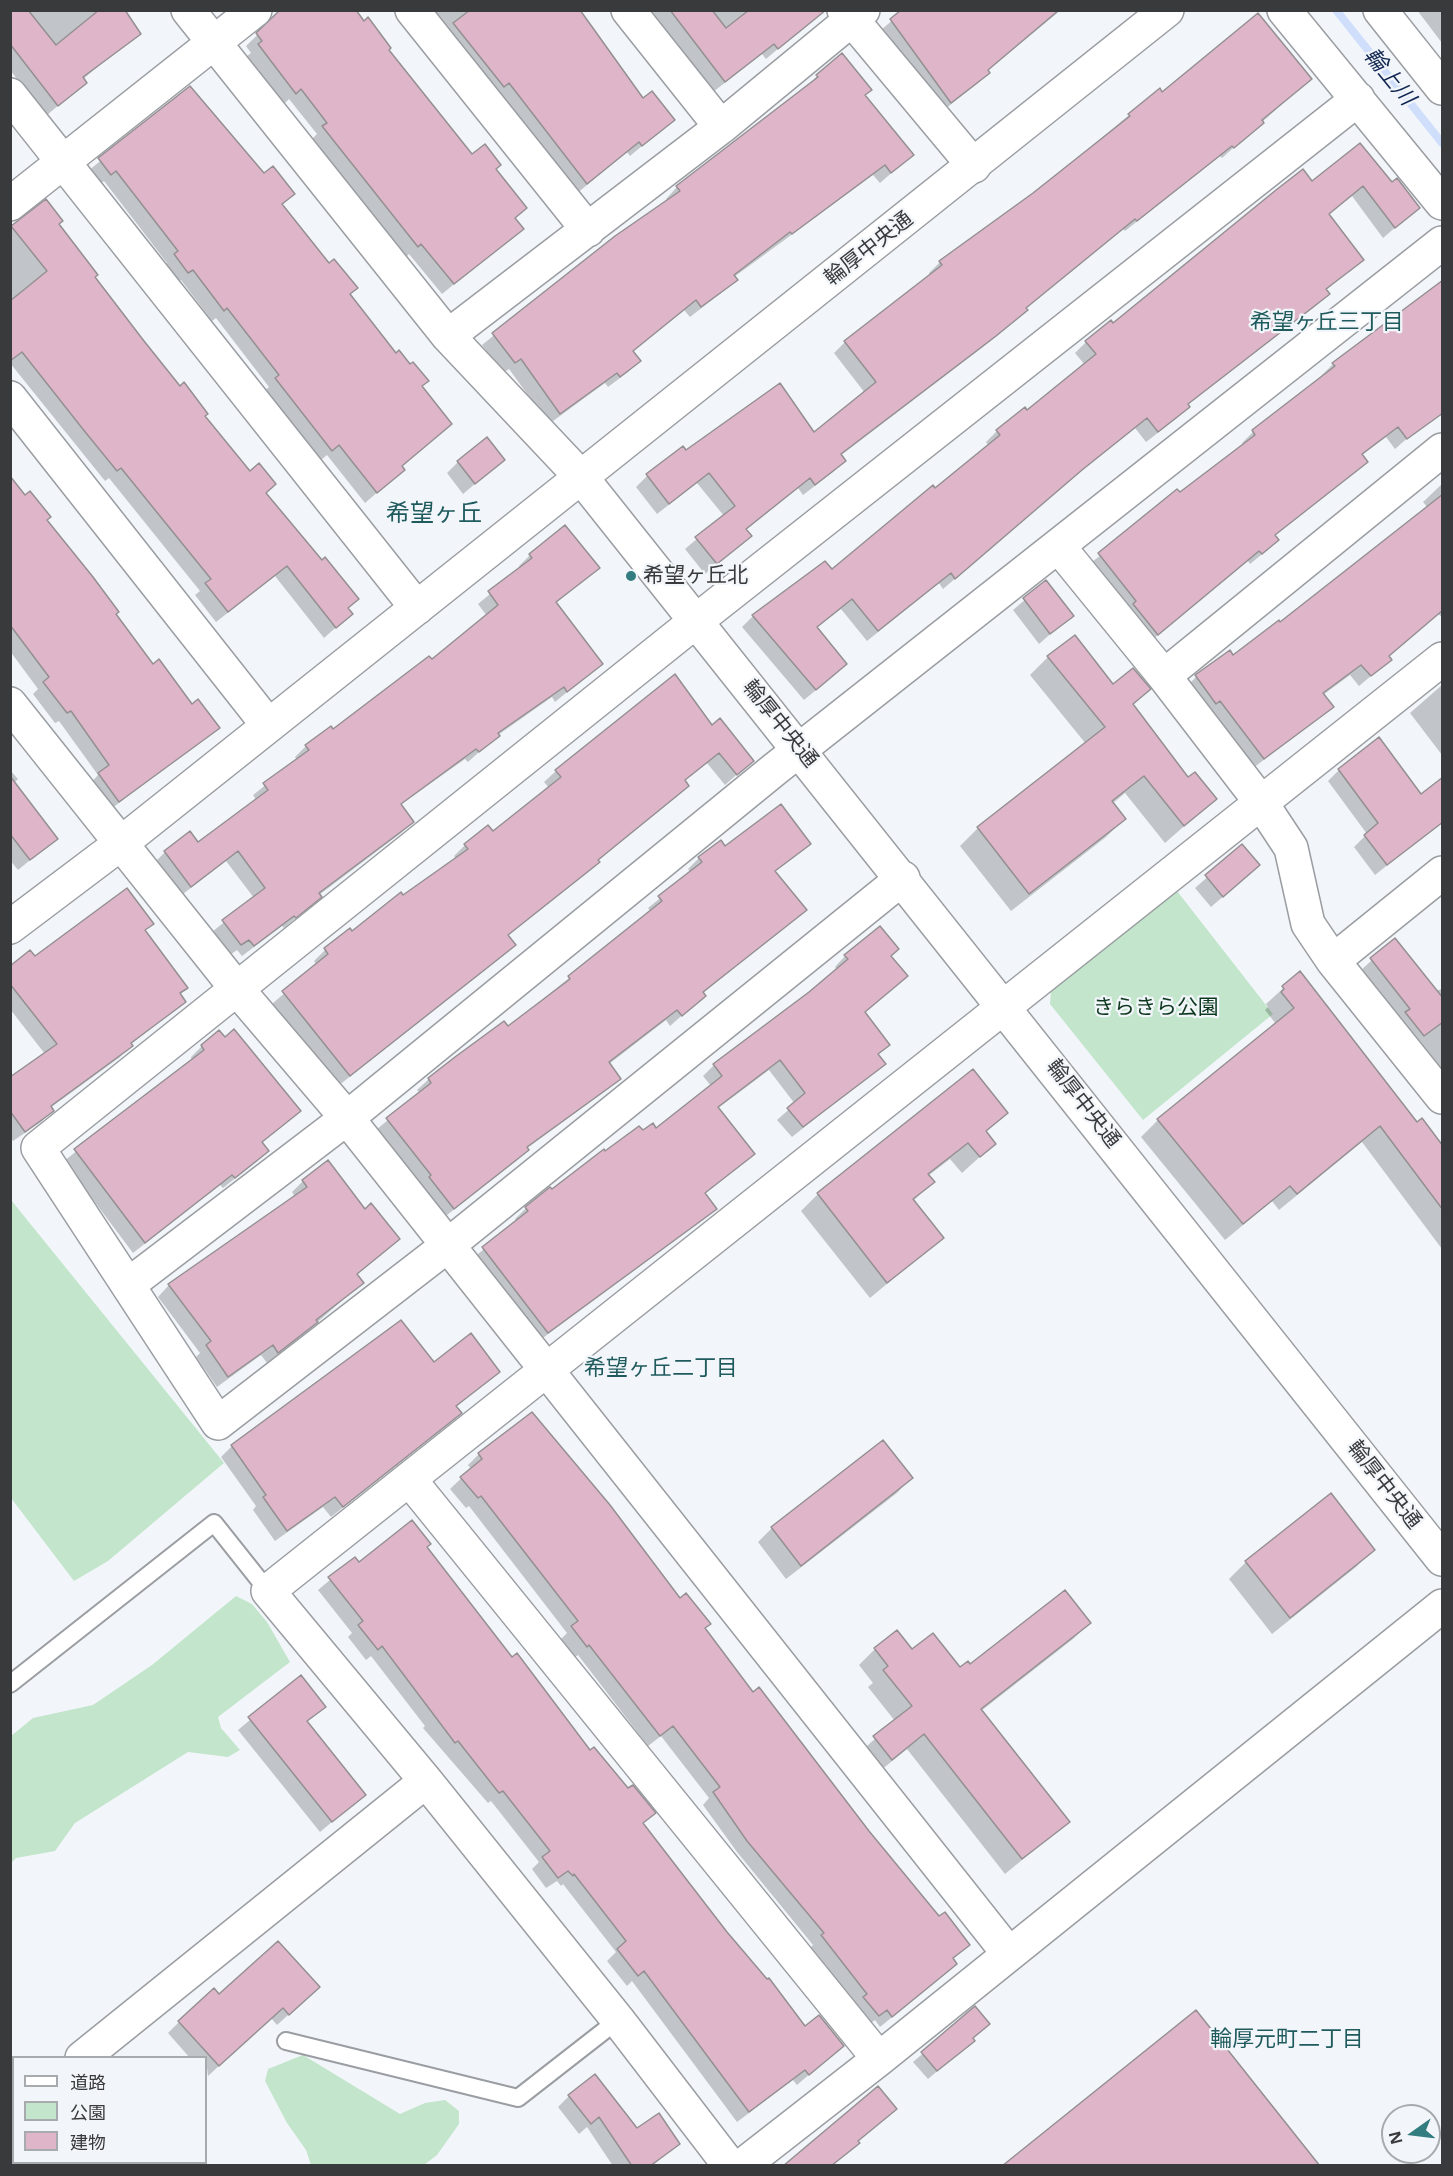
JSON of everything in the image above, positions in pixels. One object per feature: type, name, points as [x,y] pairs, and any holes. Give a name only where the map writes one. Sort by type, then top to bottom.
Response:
[{"type":"street","points":[[10,927],[120,844],[581,477],[447,336],[188,10]]},
{"type":"street","points":[[10,204],[255,10]]},
{"type":"street","points":[[412,10],[588,230]]},
{"type":"street","points":[[628,10],[721,127]]},
{"type":"street","name":"輪厚中央通","points":[[1167,10],[581,477],[903,878],[1443,1559]]},
{"type":"street","points":[[1284,10],[1443,203]]},
{"type":"street","points":[[1380,10],[1443,88]]},
{"type":"street","points":[[447,336],[721,127],[853,14],[974,166]]},
{"type":"street","points":[[10,95],[417,608]]},
{"type":"street","points":[[903,878],[447,1246],[218,1423],[38,1148],[696,621],[1358,99]]},
{"type":"street","points":[[128,1286],[347,1118],[801,751],[1443,243]]},
{"type":"street","points":[[10,398],[268,725]]},
{"type":"street","points":[[1164,676],[1443,450]]},
{"type":"street","points":[[1059,547],[1164,676],[1260,801],[1291,848],[1308,924],[1333,961],[1443,1097]]},
{"type":"street","points":[[730,2166],[618,2020],[426,1781],[268,1591],[1005,1007],[1260,801],[1443,659]]},
{"type":"street","points":[[10,704],[237,989],[347,1118],[1009,1954]]},
{"type":"street","points":[[1333,961],[1443,873]]},
{"type":"street","points":[[409,1479],[879,2059]]},
{"type":"street","points":[[742,2166],[879,2059],[1443,1606]]},
{"type":"street","points":[[84,2056],[426,1781]]},
{"type":"lane","points":[[10,1684],[214,1523],[268,1591]]},
{"type":"lane","points":[[286,2041],[518,2098],[618,2020]]},
{"type":"green space","name":"きらきら公園","points":[[1177,891],[1273,1014],[1143,1120],[1050,1004],[1051,991]]},
{"type":"green space","points":[[11,1200],[224,1463],[108,1561],[74,1581],[11,1498]]},
{"type":"green space","points":[[236,1596],[252,1604],[267,1622],[290,1662],[218,1717],[221,1728],[240,1750],[228,1757],[188,1752],[75,1823],[55,1851],[16,1858],[11,1863],[11,1736],[33,1718],[93,1705],[152,1665]]},
{"type":"green space","points":[[303,2055],[400,2114],[425,2103],[445,2100],[459,2111],[459,2124],[437,2155],[424,2165],[311,2165],[306,2150],[287,2123],[265,2081],[268,2069]]},
{"type":"building","points":[[10,10],[28,10],[56,45],[99,10],[125,10],[141,34],[83,77],[87,83],[58,106],[10,44]]},
{"type":"building","points":[[280,10],[356,10],[364,21],[368,17],[391,48],[389,50],[472,154],[485,144],[501,165],[496,169],[527,208],[515,218],[524,229],[454,284],[421,244],[418,247],[322,126],[327,123],[301,89],[296,94],[258,44],[262,41],[256,33]]},
{"type":"building","points":[[470,10],[580,10],[643,98],[652,91],[675,120],[642,146],[639,142],[587,184],[509,83],[504,87],[453,23]]},
{"type":"building","points":[[670,10],[712,10],[726,28],[749,10],[826,10],[778,49],[774,44],[725,82]]},
{"type":"building","points":[[901,10],[1059,10],[988,70],[990,73],[951,103],[890,19]]},
{"type":"building","points":[[1258,13],[1312,79],[1262,120],[1264,123],[1234,148],[1232,146],[1137,221],[1135,219],[1026,308],[1028,310],[996,336],[841,454],[846,461],[815,485],[810,478],[746,529],[752,536],[717,564],[695,537],[735,506],[709,473],[669,504],[646,474],[683,446],[686,450],[780,383],[814,432],[876,382],[844,341],[942,265],[939,261],[1033,193],[1130,116],[1128,114],[1160,88],[1162,92]]},
{"type":"building","points":[[842,53],[872,90],[865,95],[914,155],[891,173],[885,165],[792,234],[790,232],[734,275],[738,280],[701,307],[696,300],[633,351],[641,361],[620,377],[617,373],[560,414],[521,359],[515,363],[492,333],[615,236],[680,191],[676,186],[818,77],[816,75]]},
{"type":"building","points":[[190,86],[264,173],[273,166],[295,194],[282,204],[329,263],[334,259],[358,288],[350,294],[396,353],[399,350],[410,364],[413,362],[429,381],[422,386],[452,424],[402,466],[405,470],[377,493],[339,445],[332,451],[275,378],[279,375],[227,308],[224,311],[193,270],[188,273],[174,254],[178,251],[116,171],[111,175],[98,158]]},
{"type":"building","points":[[1360,143],[1392,182],[1397,178],[1420,208],[1395,228],[1363,186],[1329,214],[1364,260],[1326,289],[1330,294],[1188,404],[1190,407],[1158,432],[1147,418],[1082,470],[955,579],[951,573],[878,631],[852,599],[817,627],[847,664],[816,690],[752,615],[825,561],[832,569],[933,485],[935,488],[1000,435],[996,430],[1025,407],[1027,410],[1096,354],[1085,341],[1111,320],[1113,323],[1303,169],[1312,181]]},
{"type":"building","points":[[46,199],[63,221],[59,224],[98,275],[95,277],[144,341],[180,386],[184,382],[208,414],[205,416],[250,471],[259,463],[276,484],[266,493],[322,560],[325,557],[359,599],[348,608],[353,614],[336,628],[287,566],[228,612],[205,583],[211,579],[121,468],[117,471],[22,352],[10,361],[10,301],[47,271],[11,226]]},
{"type":"building","points":[[1443,280],[1443,413],[1407,439],[1398,427],[1362,454],[1368,462],[1275,535],[1279,540],[1262,554],[1259,551],[1158,635],[1133,604],[1136,601],[1098,553],[1177,489],[1180,492],[1255,435],[1252,430],[1335,366],[1332,363]]},
{"type":"building","points":[[487,437],[505,460],[475,484],[457,461]]},
{"type":"building","points":[[10,476],[25,495],[30,491],[51,517],[47,520],[119,612],[116,614],[153,664],[159,659],[192,704],[198,699],[220,728],[119,802],[98,773],[109,765],[71,711],[67,713],[43,682],[49,677],[10,625]]},
{"type":"building","points":[[1443,494],[1443,610],[1389,656],[1392,660],[1371,676],[1361,665],[1323,693],[1334,707],[1264,759],[1220,701],[1216,704],[1195,675],[1230,650],[1233,655],[1279,620],[1280,622]]},
{"type":"building","points":[[565,525],[600,568],[556,602],[603,664],[567,692],[564,687],[498,733],[500,736],[479,752],[476,749],[401,804],[414,822],[319,893],[322,897],[296,918],[294,916],[254,946],[249,940],[241,945],[222,920],[265,888],[238,851],[191,887],[164,851],[190,831],[198,842],[268,790],[263,783],[309,750],[305,745],[331,726],[333,729],[429,656],[432,659],[498,605],[488,591],[532,558],[529,554]]},
{"type":"building","points":[[1046,580],[1074,616],[1050,634],[1023,598]]},
{"type":"building","points":[[1075,635],[1113,684],[1133,668],[1151,689],[1133,704],[1188,777],[1195,772],[1217,799],[1184,826],[1144,776],[1112,801],[1126,819],[1029,894],[977,827],[1105,727],[1047,656]]},
{"type":"building","points":[[675,674],[712,725],[720,718],[754,761],[737,775],[719,753],[685,780],[689,786],[598,860],[600,862],[508,935],[516,945],[350,1076],[282,991],[328,954],[324,948],[350,928],[352,931],[401,892],[403,895],[468,849],[464,844],[488,825],[493,831],[561,777],[555,770]]},
{"type":"building","points":[[1379,737],[1421,794],[1443,777],[1443,822],[1387,865],[1364,835],[1378,823],[1338,769]]},
{"type":"building","points":[[10,776],[58,839],[30,860],[10,834]]},
{"type":"building","points":[[781,804],[811,844],[775,871],[807,910],[703,992],[706,996],[682,1016],[677,1010],[609,1062],[621,1079],[527,1147],[529,1150],[454,1209],[429,1177],[431,1175],[386,1118],[431,1083],[428,1078],[455,1057],[504,1021],[508,1026],[570,979],[568,976],[662,901],[658,896],[702,862],[698,857],[721,840],[725,846]]},
{"type":"building","points":[[1242,844],[1260,865],[1223,897],[1205,875]]},
{"type":"building","points":[[127,888],[154,924],[145,930],[188,988],[180,993],[186,1002],[131,1043],[133,1046],[51,1106],[54,1111],[25,1132],[10,1111],[10,1077],[57,1044],[10,984],[10,966],[30,950],[35,956]]},
{"type":"building","points":[[880,926],[899,949],[891,956],[908,976],[865,1012],[890,1045],[878,1054],[886,1064],[803,1127],[787,1108],[805,1093],[780,1060],[718,1107],[755,1154],[705,1193],[717,1209],[548,1333],[482,1247],[528,1211],[525,1207],[550,1187],[552,1189],[604,1149],[605,1151],[639,1126],[643,1130],[653,1123],[656,1128],[722,1076],[713,1064],[809,992],[848,959],[844,955]]},
{"type":"building","points":[[1395,938],[1443,998],[1443,1022],[1424,1036],[1405,1012],[1410,1009],[1370,958]]},
{"type":"building","points":[[1300,971],[1417,1122],[1422,1118],[1443,1146],[1443,1210],[1380,1126],[1297,1194],[1290,1186],[1243,1224],[1157,1119],[1294,1008],[1281,992],[1284,989],[1282,986]]},
{"type":"building","points":[[234,1029],[301,1111],[262,1142],[269,1151],[235,1178],[232,1175],[145,1243],[74,1149],[204,1050],[201,1045],[219,1030],[225,1037]]},
{"type":"building","points":[[973,1069],[1008,1113],[986,1131],[996,1144],[980,1157],[968,1143],[928,1174],[935,1182],[913,1199],[944,1238],[887,1283],[817,1193]]},
{"type":"building","points":[[328,1160],[365,1209],[371,1203],[400,1239],[357,1274],[364,1283],[316,1320],[318,1322],[278,1353],[273,1345],[228,1377],[206,1345],[211,1341],[168,1284],[307,1187],[302,1180]]},
{"type":"building","points":[[401,1320],[434,1362],[471,1333],[500,1372],[456,1406],[462,1413],[343,1507],[335,1497],[287,1531],[263,1497],[266,1495],[231,1445]]},
{"type":"building","points":[[532,1412],[610,1505],[680,1598],[686,1593],[711,1624],[705,1628],[753,1692],[759,1687],[869,1831],[939,1916],[945,1912],[970,1945],[953,1958],[957,1964],[892,2017],[887,2010],[879,2016],[863,1997],[867,1994],[821,1935],[824,1933],[747,1841],[713,1792],[720,1787],[673,1726],[660,1736],[589,1645],[587,1647],[571,1626],[578,1621],[481,1496],[478,1498],[460,1477],[482,1459],[478,1453]]},
{"type":"building","points":[[883,1440],[913,1478],[801,1566],[771,1527]]},
{"type":"building","points":[[1331,1493],[1375,1550],[1290,1618],[1245,1561]]},
{"type":"building","points":[[412,1520],[431,1544],[427,1547],[512,1657],[517,1653],[590,1750],[594,1747],[628,1788],[633,1785],[656,1813],[643,1823],[727,1932],[767,1979],[769,1978],[805,2026],[819,2015],[844,2046],[809,2075],[805,2070],[749,2112],[644,1971],[638,1976],[617,1949],[626,1941],[574,1874],[573,1876],[568,1871],[558,1878],[542,1857],[550,1851],[503,1791],[499,1793],[458,1741],[455,1743],[382,1646],[378,1650],[358,1625],[363,1621],[328,1577],[355,1557],[359,1562]]},
{"type":"building","points":[[1065,1590],[1091,1623],[981,1709],[1070,1822],[1022,1859],[924,1734],[892,1760],[873,1736],[912,1706],[883,1670],[888,1666],[874,1648],[897,1630],[912,1649],[933,1633],[960,1667],[968,1661],[970,1664]]},
{"type":"building","points":[[301,1675],[326,1707],[307,1721],[366,1795],[332,1822],[248,1717]]},
{"type":"building","points":[[278,1941],[320,1987],[289,2015],[283,2008],[219,2066],[178,2021],[214,1988],[219,1994]]},
{"type":"building","points":[[975,2006],[990,2024],[973,2038],[975,2041],[937,2071],[921,2052]]},
{"type":"building","points":[[1196,2010],[1320,2166],[1002,2166]]},
{"type":"building","points":[[595,2074],[637,2128],[659,2113],[680,2144],[650,2166],[632,2166],[599,2117],[591,2124],[568,2095]]},
{"type":"building","points":[[878,2086],[897,2109],[858,2141],[860,2143],[831,2166],[783,2166]]},
{"type":"waterway","name":"輪上川","points":[[1336,10],[1442,143]]},
{"type":"place","name":"希望ヶ丘北","points":[[631,576]]},
{"type":"district","name":"希望ヶ丘三丁目","points":[[1327,323]]},
{"type":"district","name":"希望ヶ丘","points":[[434,514]]},
{"type":"district","name":"希望ヶ丘二丁目","points":[[661,1369]]},
{"type":"district","name":"輪厚元町二丁目","points":[[1287,2040]]}]
